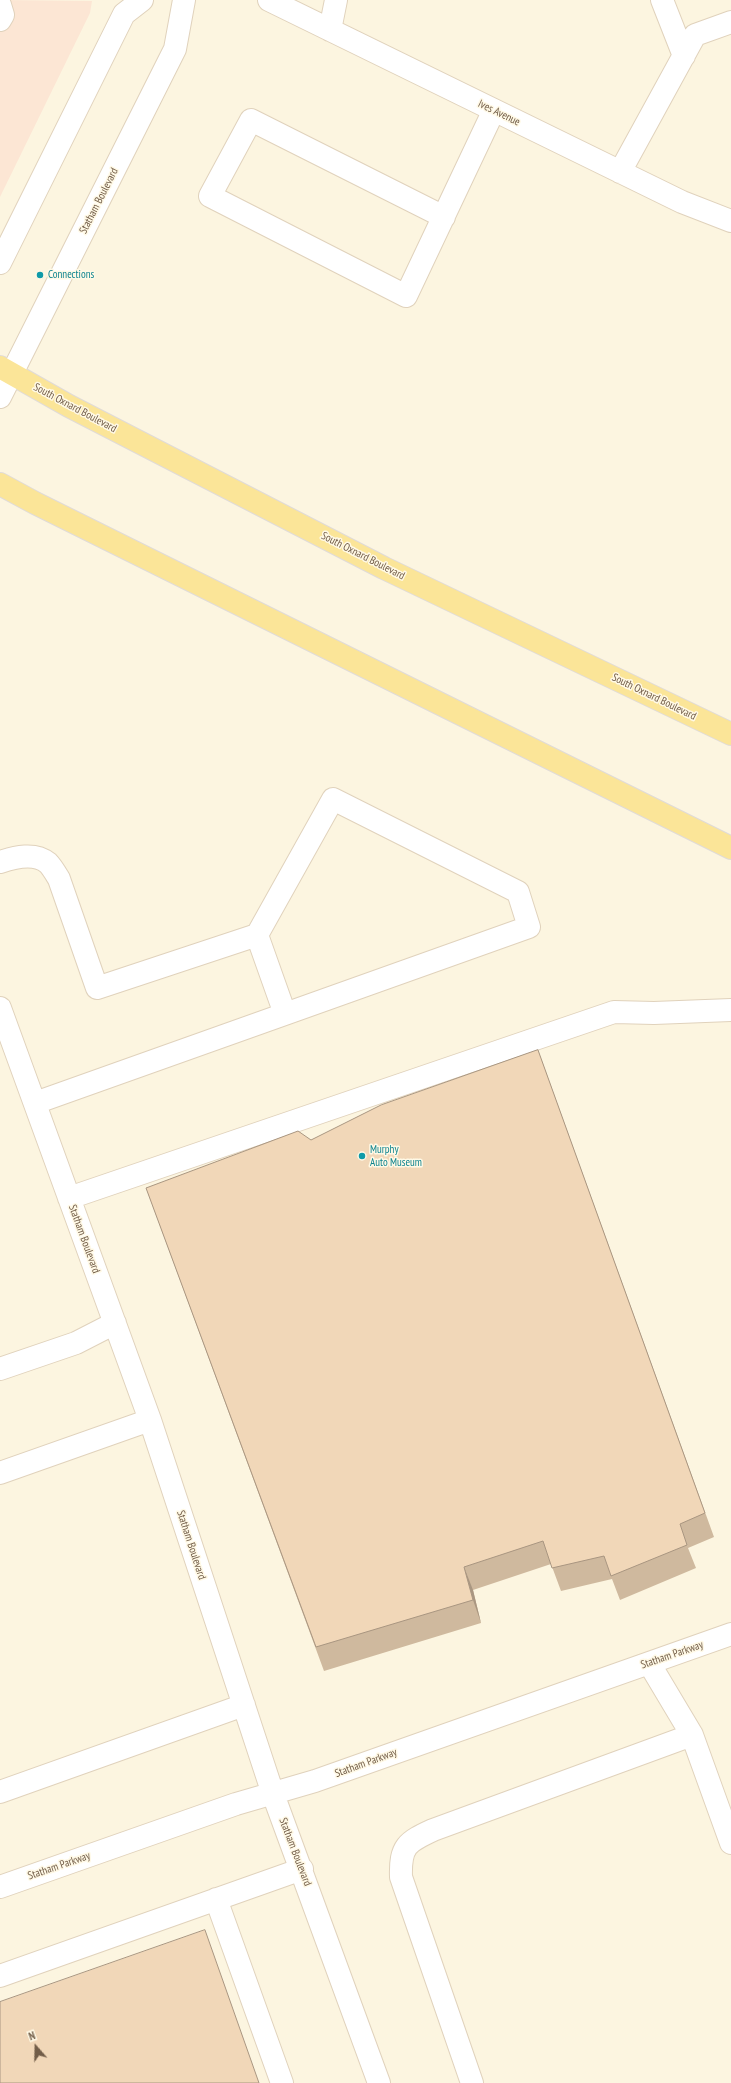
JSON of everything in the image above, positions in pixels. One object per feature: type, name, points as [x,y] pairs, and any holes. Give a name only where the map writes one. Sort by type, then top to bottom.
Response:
[{"type":"main road","name":"South Oxnard Boulevard","points":[[6,371],[69,406],[384,568],[731,734]]},
{"type":"main road","points":[[0,484],[35,503],[731,848]]},
{"type":"street","points":[[0,263],[124,14],[142,0]]},
{"type":"street","name":"Statham Boulevard","points":[[0,397],[6,371],[175,50],[184,0]]},
{"type":"street","name":"Ives Avenue","points":[[269,0],[682,202],[731,221]]},
{"type":"street","points":[[330,30],[336,0]]},
{"type":"street","points":[[662,0],[684,56]]},
{"type":"street","points":[[0,5],[3,15],[0,20]]},
{"type":"street","points":[[620,172],[695,35],[731,22]]},
{"type":"street","points":[[444,217],[251,120],[210,196],[406,296],[444,217],[494,110]]},
{"type":"street","points":[[0,862],[12,858],[34,856],[48,863],[59,879],[97,988],[257,935],[333,799],[518,892],[529,927],[35,1103]]},
{"type":"street","points":[[257,935],[285,1014]]},
{"type":"street","name":"Statham Boulevard","points":[[0,1008],[150,1420],[273,1794],[302,1869],[379,2083]]},
{"type":"street","points":[[69,1198],[614,1012],[654,1013],[731,1010]]},
{"type":"street","points":[[0,1369],[76,1343],[115,1323]]},
{"type":"street","points":[[0,1473],[150,1420]]},
{"type":"street","name":"Statham Parkway","points":[[0,1887],[236,1804],[315,1781],[731,1634]]},
{"type":"street","points":[[649,1663],[692,1735],[731,1843]]},
{"type":"street","points":[[0,1792],[244,1705]]},
{"type":"street","points":[[472,2083],[401,1877],[400,1863],[404,1849],[416,1838],[433,1830],[692,1735]]},
{"type":"street","points":[[0,1976],[302,1869]]},
{"type":"street","points":[[216,1899],[282,2083]]},
{"type":"shaded area","points":[[0,0],[92,1],[90,13],[0,197]]},
{"type":"building","points":[[538,1050],[705,1513],[680,1524],[687,1545],[611,1576],[604,1556],[552,1568],[543,1541],[464,1567],[473,1600],[316,1647],[146,1188],[298,1131],[311,1140],[381,1105]]},
{"type":"building","points":[[205,1930],[259,2083],[0,2083],[0,2002]]},
{"type":"place","name":"Connections","points":[[40,275]]},
{"type":"place","name":"Murphy Auto Museum","points":[[362,1156]]}]
